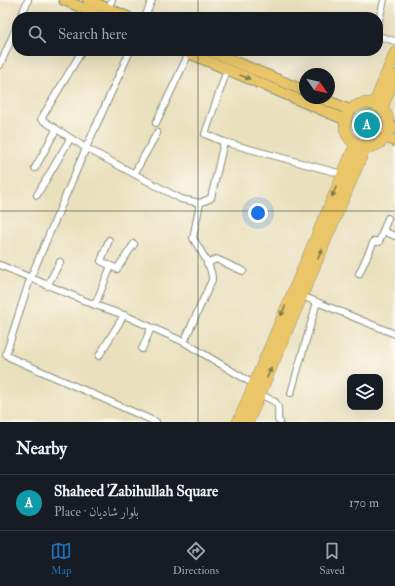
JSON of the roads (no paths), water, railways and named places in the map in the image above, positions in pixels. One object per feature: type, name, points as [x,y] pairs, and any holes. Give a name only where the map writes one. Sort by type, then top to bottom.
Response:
[{"type":"highway","points":[[378,106],[395,53]]},
{"type":"highway","points":[[378,106],[395,76]]},
{"type":"highway","points":[[361,103],[378,106],[387,116],[392,127],[390,139],[361,145],[347,134],[348,115],[361,103]]},
{"type":"highway","points":[[238,422],[342,174],[361,145]]},
{"type":"highway","points":[[248,422],[302,296],[361,145]]},
{"type":"main road","points":[[64,0],[106,12]]},
{"type":"main road","points":[[88,0],[106,12]]},
{"type":"main road","points":[[195,56],[227,70],[348,115]]},
{"type":"main road","points":[[222,56],[299,88]]},
{"type":"main road","points":[[331,104],[348,115]]},
{"type":"street","points":[[23,12],[28,0]]},
{"type":"street","points":[[147,12],[152,0]]},
{"type":"street","points":[[381,12],[384,0]]},
{"type":"street","points":[[0,65],[12,37]]},
{"type":"street","points":[[383,37],[395,41]]},
{"type":"street","points":[[79,56],[41,119],[43,122],[70,139],[181,199],[200,202],[209,200],[212,196],[224,142]]},
{"type":"street","points":[[128,56],[86,148],[30,279],[6,354],[9,357],[155,422]]},
{"type":"street","points":[[156,123],[184,56]]},
{"type":"street","points":[[227,70],[205,134],[224,142],[342,174]]},
{"type":"street","points":[[35,168],[56,130]]},
{"type":"street","points":[[134,174],[157,133]]},
{"type":"street","points":[[37,195],[70,139]]},
{"type":"street","points":[[184,342],[213,276],[193,238],[200,202]]},
{"type":"street","points":[[358,274],[372,244],[374,241],[379,242],[388,218]]},
{"type":"street","points":[[383,231],[395,236]]},
{"type":"street","points":[[109,240],[101,261],[117,269],[134,244]]},
{"type":"street","points":[[207,264],[216,259],[243,271]]},
{"type":"street","points":[[47,286],[60,262]]},
{"type":"street","points":[[0,266],[94,305],[124,315],[184,342],[254,384],[260,394],[275,400],[279,408],[278,420],[280,422]]},
{"type":"street","points":[[94,305],[111,266]]},
{"type":"street","points":[[302,296],[395,334]]},
{"type":"street","points":[[291,393],[317,302]]},
{"type":"street","points":[[99,356],[124,315]]},
{"type":"street","points":[[142,348],[151,328]]},
{"type":"place","name":"Shaheed Zabihullah Square","points":[[367,125]]}]
